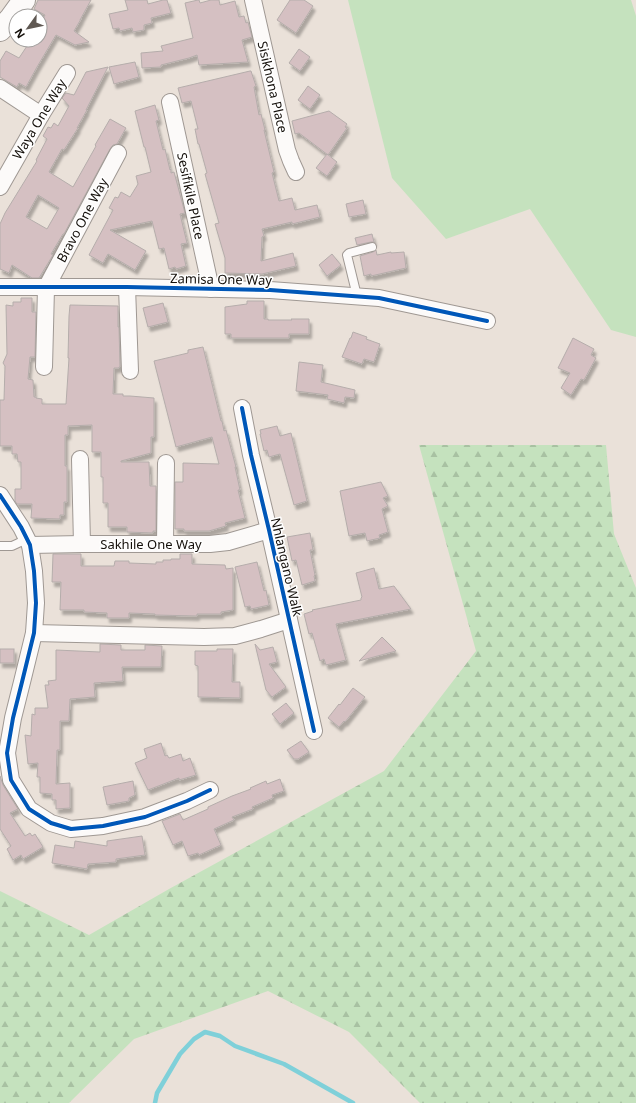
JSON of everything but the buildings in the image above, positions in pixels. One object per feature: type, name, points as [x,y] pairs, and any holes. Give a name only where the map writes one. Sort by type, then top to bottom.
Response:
[{"type":"street","points":[[0,30],[24,0]]},
{"type":"street","name":"Sisikhona Place","points":[[253,0],[287,150],[296,172]]},
{"type":"street","name":"Waya One Way","points":[[0,187],[67,72]]},
{"type":"street","points":[[0,88],[41,115]]},
{"type":"street","name":"Sesifikile Place","points":[[170,102],[211,289]]},
{"type":"street","name":"Bravo One Way","points":[[46,288],[118,153]]},
{"type":"street","name":"Zamisa One Way","points":[[0,287],[127,287],[270,290],[357,296],[379,298],[486,321]]},
{"type":"street","points":[[127,287],[130,371]]},
{"type":"street","points":[[44,367],[46,288]]},
{"type":"street","name":"Nhlangano Walk","points":[[242,408],[251,455],[314,731]]},
{"type":"street","points":[[80,459],[82,544]]},
{"type":"street","points":[[165,544],[166,463]]},
{"type":"street","points":[[0,495],[28,542],[34,571],[36,603],[34,633],[13,718],[7,753],[11,780],[29,809],[51,823],[72,829],[103,826],[145,817],[188,801],[210,790]]},
{"type":"street","name":"Sakhile One Way","points":[[28,542],[82,544],[210,544],[228,542],[269,530]]},
{"type":"street","name":"Nhlangano Walk","points":[[34,633],[197,637],[235,636],[289,620]]},
{"type":"lane","points":[[357,296],[347,255],[349,253],[372,247]]},
{"type":"lane","points":[[0,546],[12,546],[28,542]]},
{"type":"green space","points":[[348,0],[631,0],[636,16],[636,337],[611,330],[530,209],[446,239],[392,178]]},
{"type":"green space","points":[[419,445],[606,445],[614,534],[636,588],[636,1103],[420,1103],[349,1032],[268,991],[134,1039],[69,1103],[0,1103],[0,891],[89,935],[169,889],[384,771],[476,651]]},
{"type":"waterway","points":[[155,1103],[157,1093],[180,1054],[194,1039],[205,1032],[220,1036],[235,1046],[284,1064],[353,1103]]},
{"type":"cycle path","points":[[0,287],[127,287],[270,290],[379,298],[487,321]]},
{"type":"cycle path","points":[[242,408],[251,455],[314,731]]},
{"type":"cycle path","points":[[0,495],[21,527],[30,545],[34,571],[36,603],[34,633],[13,718],[7,753],[11,780],[29,809],[51,823],[71,829],[103,826],[145,817],[187,801],[210,790]]}]
